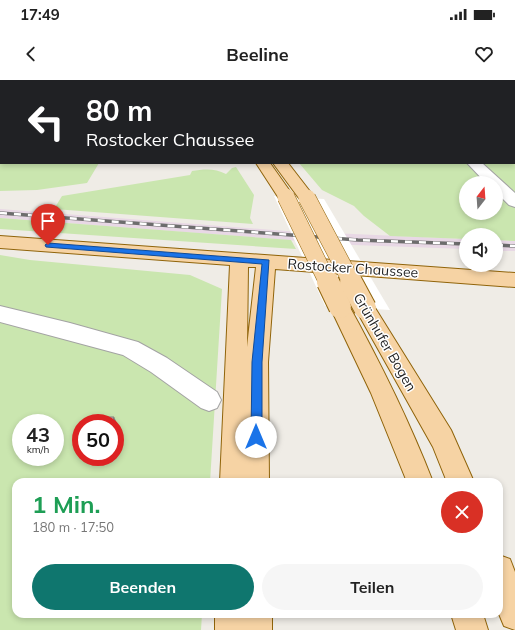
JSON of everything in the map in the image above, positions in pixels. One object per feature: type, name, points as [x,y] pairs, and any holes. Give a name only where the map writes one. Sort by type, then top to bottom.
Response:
[{"type":"main road","name":"Grünhufer Bogen","points":[[264,164],[286,197],[340,307],[373,369],[407,444],[419,478]]},
{"type":"main road","name":"Grünhufer Bogen","points":[[281,164],[307,198],[365,308],[442,439],[459,478]]},
{"type":"main road","name":"Rostocker Chaussee","points":[[0,242],[515,280]]},
{"type":"main road","points":[[233,478],[239,260]]},
{"type":"main road","points":[[256,478],[257,362],[266,262]]},
{"type":"main road","points":[[503,573],[515,594]]},
{"type":"main road","points":[[503,581],[515,615]]},
{"type":"main road","points":[[231,618],[231,630]]},
{"type":"main road","points":[[256,618],[256,630]]},
{"type":"main road","points":[[459,618],[461,630]]},
{"type":"main road","points":[[468,618],[472,630]]},
{"type":"street","points":[[475,164],[488,176]]},
{"type":"street","points":[[503,190],[515,202]]},
{"type":"street","points":[[0,314],[70,331],[130,348],[159,365],[209,400]]},
{"type":"shaded area","points":[[0,209],[286,231],[459,239],[459,249],[353,245],[0,218]]},
{"type":"shaded area","points":[[503,240],[515,241],[515,251],[503,251]]},
{"type":"green space","points":[[0,164],[98,164],[87,183],[37,190],[0,191]]},
{"type":"green space","points":[[300,164],[515,164],[515,241],[503,240],[503,228],[459,228],[459,239],[390,236],[364,216],[354,206],[322,190]]},
{"type":"green space","points":[[236,167],[254,195],[250,218],[253,224],[54,209],[62,196],[190,175],[192,171],[196,170],[214,170],[226,174],[232,168]]},
{"type":"green space","points":[[0,218],[291,240],[296,249],[0,229]]},
{"type":"green space","points":[[0,255],[30,260],[190,275],[222,289],[210,478],[12,478],[12,618],[202,618],[201,630],[0,630]]},
{"type":"pier","points":[[274,196],[324,199],[390,310],[325,306]]},
{"type":"railway","points":[[0,213],[358,240],[459,244]]},
{"type":"railway","points":[[503,245],[515,246]]},
{"type":"route","points":[[48,245],[266,262],[257,362],[256,437]]}]
